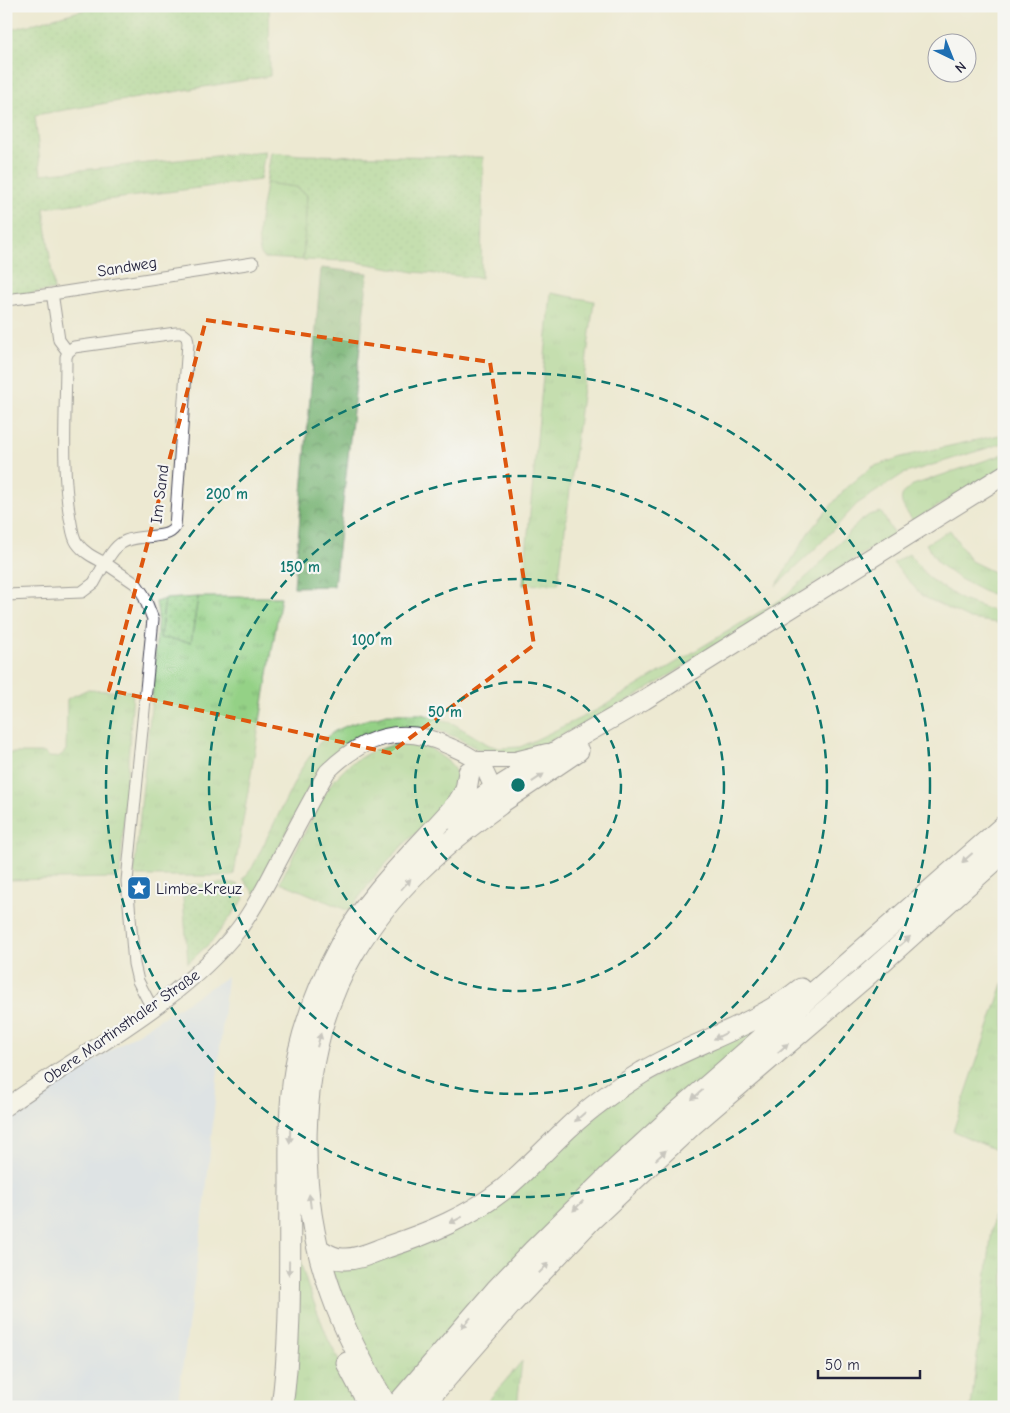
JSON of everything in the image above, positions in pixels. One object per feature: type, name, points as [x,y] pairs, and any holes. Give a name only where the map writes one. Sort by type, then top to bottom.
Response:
[{"type":"highway","points":[[282,1407],[289,1331],[290,1120],[293,1087],[305,1028],[314,999],[341,944],[360,914],[405,859],[458,803],[466,790],[473,766]]},
{"type":"highway","points":[[405,859],[431,836],[493,797]]},
{"type":"highway","points":[[388,1407],[342,1321],[318,1249],[308,1185],[307,1120],[316,1052],[338,984],[354,952],[396,895],[493,797]]},
{"type":"highway","points":[[420,1398],[496,1290],[610,1175],[679,1111],[1004,826]]},
{"type":"highway","points":[[395,1407],[420,1398],[592,1219],[692,1125],[865,977],[1004,852]]},
{"type":"highway","points":[[318,1249],[337,1258],[353,1259],[426,1234],[459,1219],[504,1189],[580,1117],[625,1084],[667,1060],[762,1015],[788,1000],[842,957],[866,948]]},
{"type":"highway","points":[[290,1185],[300,1238],[316,1292],[330,1328],[370,1407]]},
{"type":"main road","points":[[493,797],[559,749],[644,700],[1004,475]]},
{"type":"main road","points":[[493,797],[610,729],[644,700]]},
{"type":"street","name":"Sandweg","points":[[6,300],[253,263]]},
{"type":"street","points":[[53,299],[59,340],[68,352],[66,357],[66,483],[73,534],[77,543],[91,556],[136,584],[143,594],[153,619],[127,881],[134,964],[138,981],[152,1008]]},
{"type":"street","name":"Im Sand","points":[[68,352],[74,347],[176,333],[182,333],[187,337],[175,528],[167,536],[136,537],[125,541],[113,551],[105,563]]},
{"type":"street","points":[[6,595],[82,592],[94,583],[105,563]]},
{"type":"street","name":"Obere Martinsthaler Straße","points":[[6,1107],[152,1008],[202,969],[239,929],[263,891],[327,772],[343,756],[359,745],[398,734],[426,737],[451,746],[473,766],[488,776],[493,797]]},
{"type":"street","points":[[473,766],[515,760],[559,749]]},
{"type":"highlighted area","points":[[206,320],[490,362],[534,645],[390,753],[109,690]]},
{"type":"shaded area","points":[[227,977],[205,1203],[177,1407],[6,1407],[6,1116]]},
{"type":"green space","points":[[98,6],[269,6],[270,76],[35,115],[41,174],[265,151],[260,180],[44,208],[54,290],[6,297],[6,31]]},
{"type":"green space","points":[[271,152],[301,155],[483,157],[481,278],[414,272],[351,261],[303,260],[307,195],[296,187],[266,183]]},
{"type":"green space","points":[[266,183],[296,187],[307,195],[303,260],[263,258],[260,251],[259,233]]},
{"type":"green space","points":[[321,268],[368,273],[334,586],[294,587]]},
{"type":"green space","points":[[551,293],[594,301],[558,584],[523,585]]},
{"type":"green space","points":[[1004,434],[1004,443],[903,474],[857,504],[819,545],[776,586],[808,533],[844,490],[872,467],[904,456]]},
{"type":"green space","points":[[1004,454],[1004,467],[913,521],[903,507],[903,494],[913,485]]},
{"type":"green space","points":[[881,512],[894,534],[640,694],[525,752],[496,756],[440,731],[418,728],[362,737],[342,748],[326,763],[313,780],[255,894],[243,879],[252,868],[301,769],[319,743],[335,731],[351,724],[387,714],[421,714],[454,724],[489,745],[499,748],[520,747],[597,710],[783,598],[813,571],[859,522],[869,515]]},
{"type":"green space","points":[[950,530],[971,561],[1004,577],[1004,596],[987,593],[958,578],[939,564],[926,544]]},
{"type":"green space","points":[[909,554],[930,579],[962,600],[1000,613],[1004,612],[1004,624],[970,619],[922,596],[893,563]]},
{"type":"green space","points":[[198,597],[281,597],[234,874],[230,876],[137,876],[134,873],[152,698],[158,615],[156,602],[165,599],[160,637],[191,642]]},
{"type":"green space","points":[[198,597],[191,642],[160,638],[165,599]]},
{"type":"green space","points":[[86,690],[133,692],[120,874],[115,878],[6,880],[6,753],[45,753],[49,757],[60,756],[66,750],[67,699]]},
{"type":"green space","points":[[399,743],[430,748],[450,763],[457,774],[458,784],[455,797],[402,846],[376,875],[349,911],[280,882],[320,802],[333,781],[350,764],[368,753]]},
{"type":"green space","points":[[233,883],[239,885],[244,899],[213,940],[188,963],[182,885]]},
{"type":"green space","points":[[1004,981],[1004,1154],[953,1131]]},
{"type":"green space","points":[[774,1015],[387,1401],[328,1263],[411,1246],[562,1143],[627,1091]]},
{"type":"green space","points":[[999,1170],[1004,1172],[1004,1407],[971,1407]]},
{"type":"green space","points":[[298,1254],[308,1287],[328,1339],[362,1407],[288,1407]]},
{"type":"green space","points":[[522,1361],[517,1407],[483,1407]]},
{"type":"place","name":"Limbe-Kreuz","points":[[139,888]]}]
